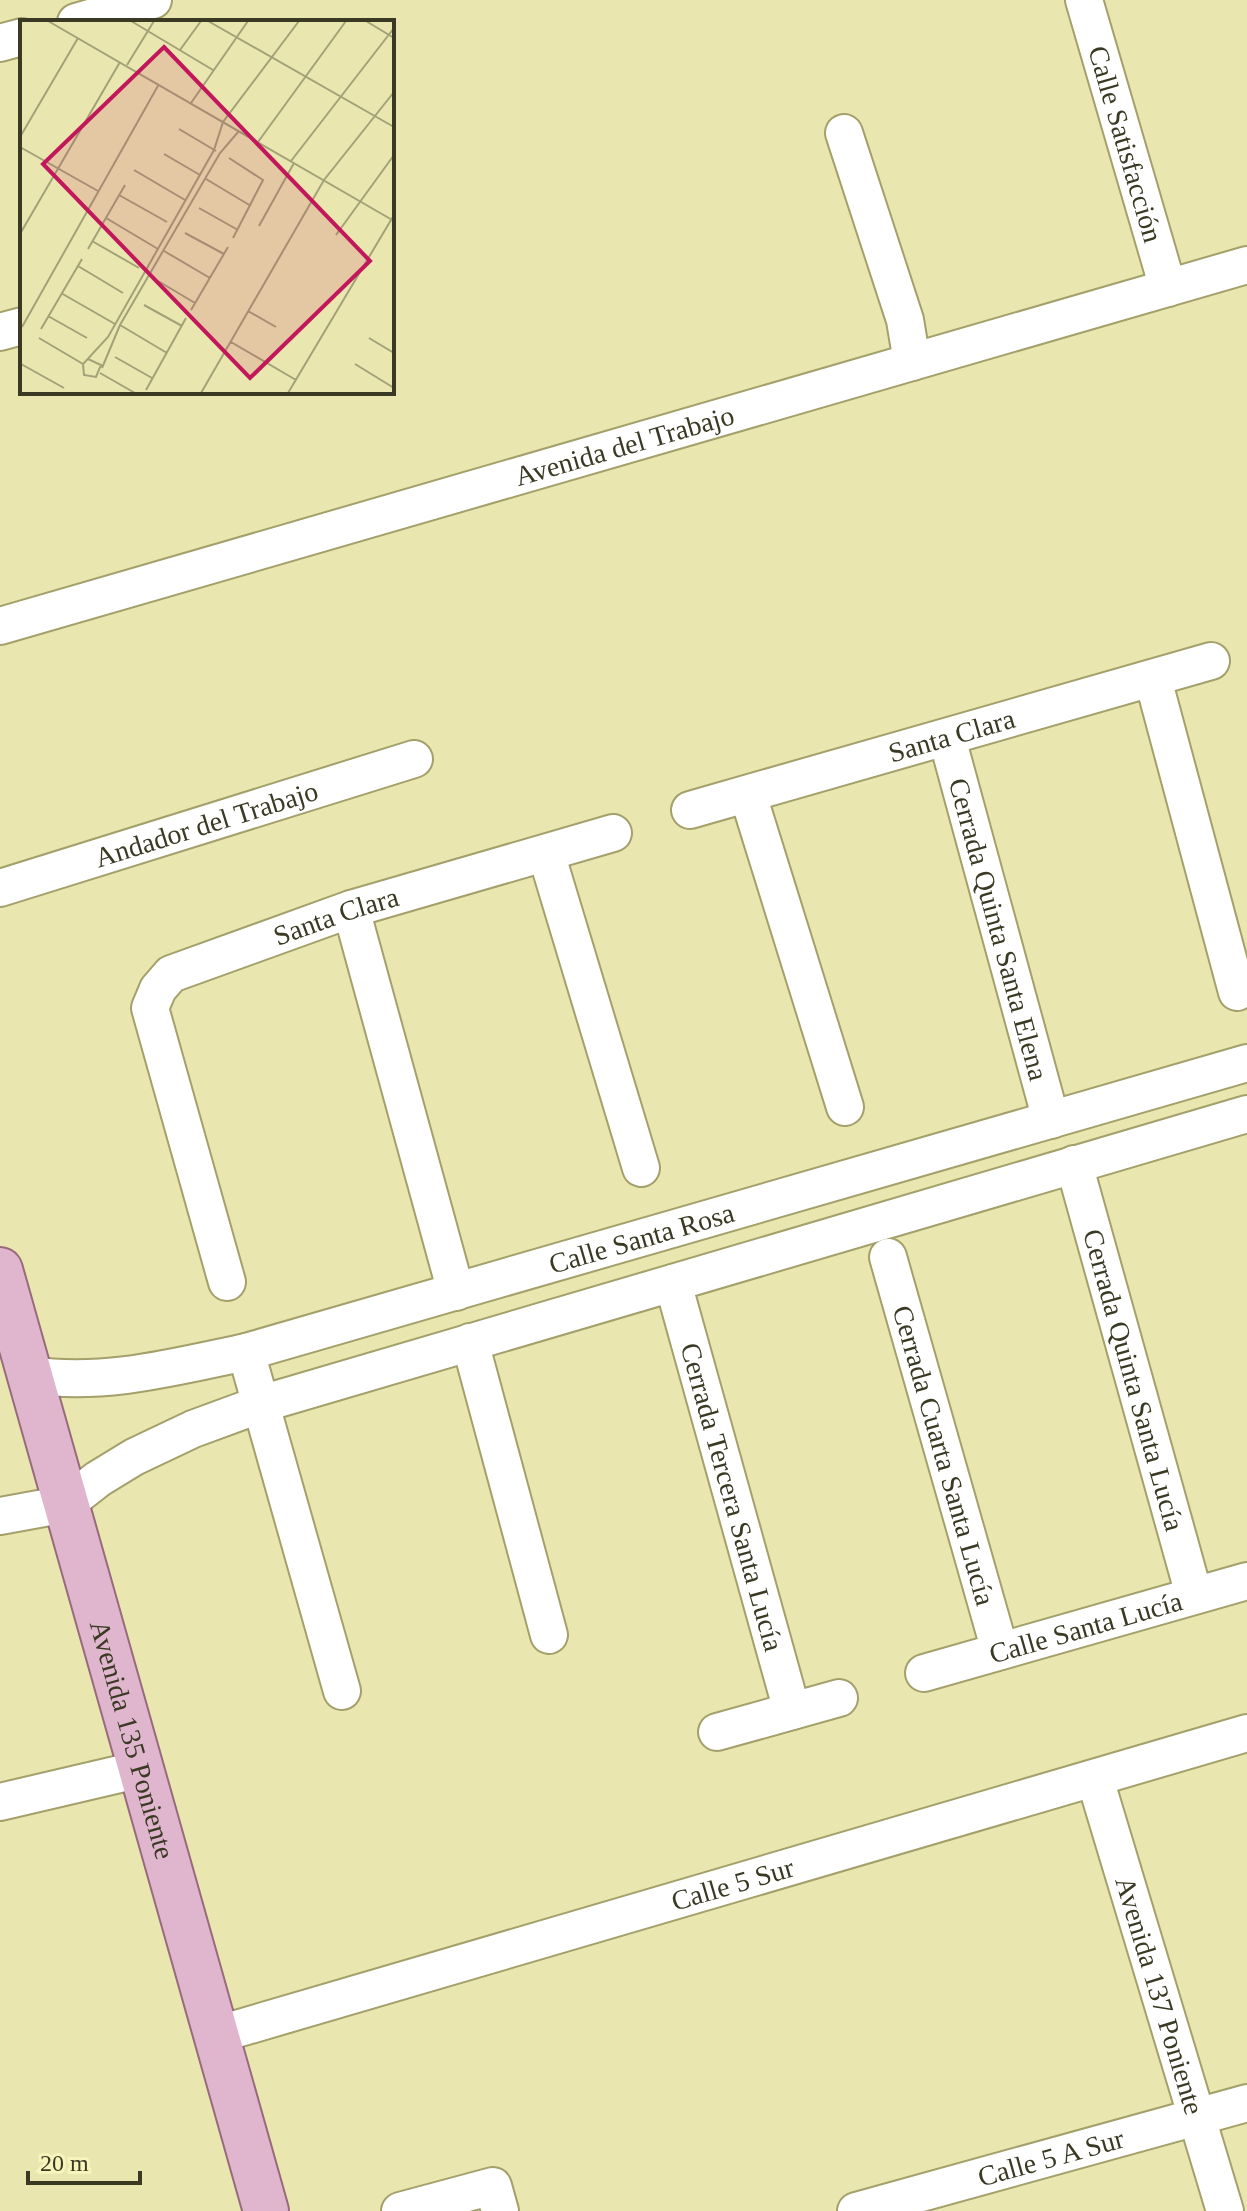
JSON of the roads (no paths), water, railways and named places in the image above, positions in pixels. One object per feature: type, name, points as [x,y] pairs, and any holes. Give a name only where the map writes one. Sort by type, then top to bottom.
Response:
[{"type":"main road","name":"Avenida 135 Poniente","points":[[0,1270],[266,2211]]},
{"type":"street","points":[[83,20],[153,0]]},
{"type":"street","name":"Calle Satisfacción","points":[[1084,0],[1168,288]]},
{"type":"street","points":[[0,43],[20,38]]},
{"type":"street","points":[[844,133],[905,320],[912,362]]},
{"type":"street","name":"Avenida del Trabajo","points":[[0,626],[1247,265]]},
{"type":"street","points":[[0,332],[20,327]]},
{"type":"street","name":"Santa Clara","points":[[690,810],[1211,661]]},
{"type":"street","points":[[1153,679],[1237,992]]},
{"type":"street","name":"Cerrada Quinta Santa Elena","points":[[947,738],[1051,1120]]},
{"type":"street","name":"Andador del Trabajo","points":[[0,888],[414,759]]},
{"type":"street","points":[[748,795],[845,1107]]},
{"type":"street","name":"Santa Clara","points":[[227,1282],[150,1008],[158,989],[171,974],[351,909],[613,833]]},
{"type":"street","points":[[546,853],[641,1168]]},
{"type":"street","points":[[351,909],[456,1292]]},
{"type":"street","name":"Calle Santa Rosa","points":[[30,1375],[62,1380],[96,1380],[246,1352],[1247,1063]]},
{"type":"street","points":[[1155,1090],[1167,1137]]},
{"type":"street","name":"Calle Santa Rosa","points":[[66,1504],[134,1457],[193,1429],[261,1404],[1247,1114]]},
{"type":"street","name":"Cerrada Quinta Santa Lucía","points":[[1074,1164],[1194,1595]]},
{"type":"street","name":"Cerrada Cuarta Santa Lucía","points":[[888,1257],[1000,1651]]},
{"type":"street","name":"Cerrada Tercera Santa Lucía","points":[[673,1283],[792,1711]]},
{"type":"street","points":[[470,1342],[549,1635]]},
{"type":"street","points":[[246,1352],[342,1691]]},
{"type":"street","points":[[0,1516],[66,1504]]},
{"type":"street","name":"Calle Santa Lucía","points":[[924,1673],[1247,1581]]},
{"type":"street","points":[[717,1732],[839,1698]]},
{"type":"street","name":"Calle 5 Sur","points":[[216,2035],[1247,1733]]},
{"type":"street","points":[[0,1802],[141,1769]]},
{"type":"street","name":"Avenida 137 Poniente","points":[[1095,1779],[1225,2211]]},
{"type":"street","name":"Calle 5 A Sur","points":[[856,2211],[1247,2103]]},
{"type":"street","points":[[400,2211],[493,2186],[500,2211]]}]
